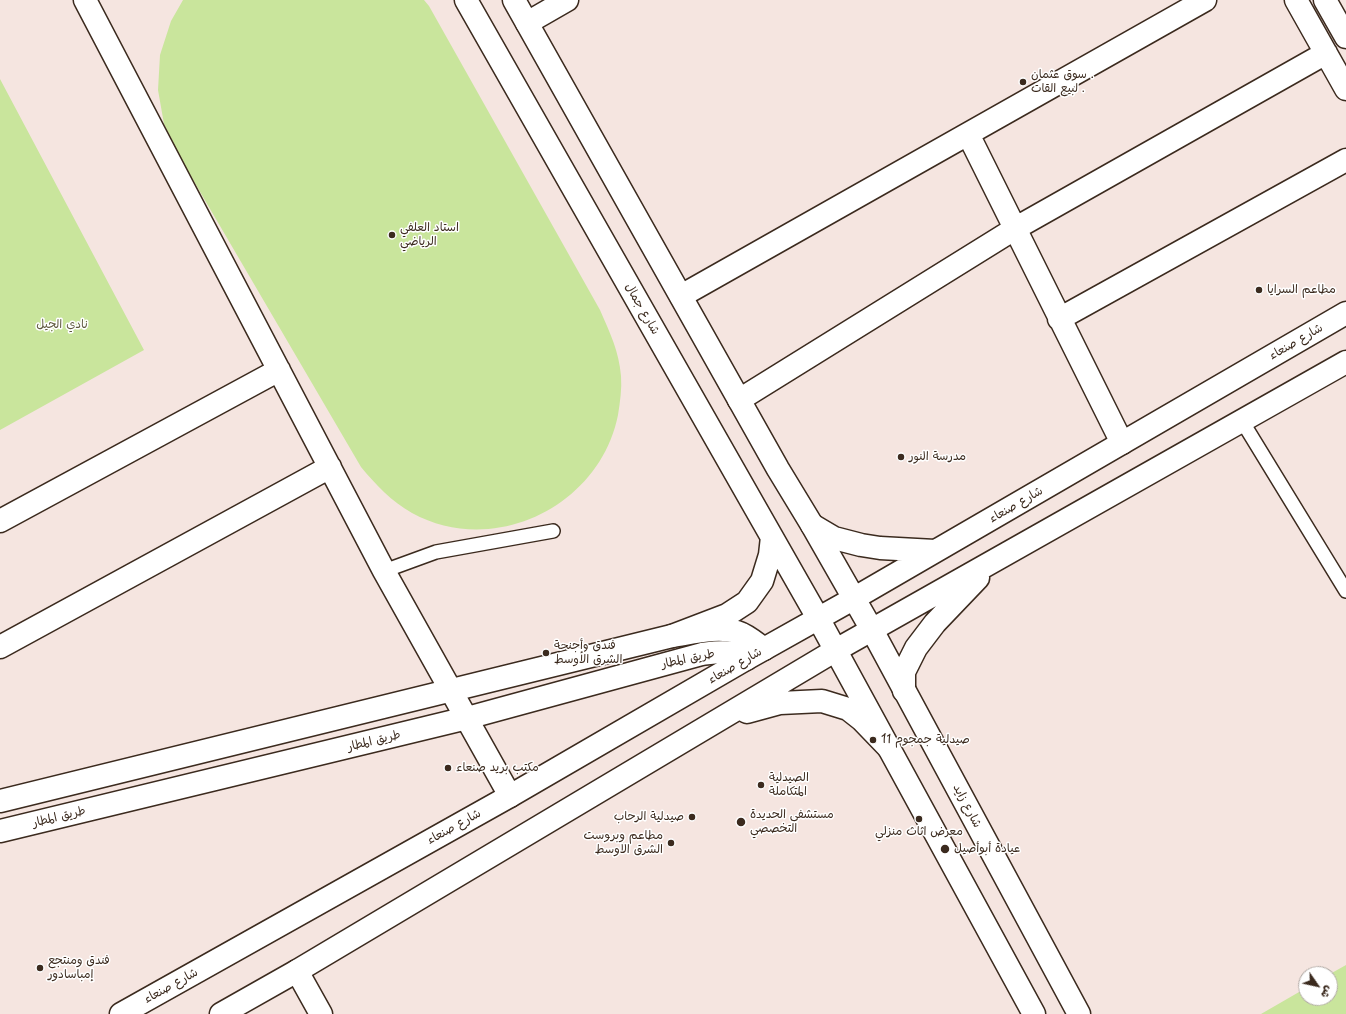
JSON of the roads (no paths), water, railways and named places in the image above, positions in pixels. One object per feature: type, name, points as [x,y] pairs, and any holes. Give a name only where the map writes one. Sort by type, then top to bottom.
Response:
[{"type":"main road","points":[[85,0],[384,571],[510,796]]},
{"type":"main road","name":"شارع جمال","points":[[466,0],[818,618]]},
{"type":"main road","points":[[514,0],[778,469],[812,524],[853,599]]},
{"type":"main road","points":[[527,23],[567,0]]},
{"type":"main road","points":[[681,296],[1205,0]]},
{"type":"main road","points":[[1296,0],[1346,89]]},
{"type":"main road","points":[[1325,0],[1346,37]]},
{"type":"main road","points":[[739,400],[1016,228],[1326,53]]},
{"type":"main road","points":[[968,134],[1122,443]]},
{"type":"main road","points":[[1059,319],[1346,160]]},
{"type":"main road","name":"شارع صنعاء","points":[[121,1014],[510,796],[935,552],[1346,313]]},
{"type":"main road","points":[[221,1014],[297,971],[836,650],[1346,362]]},
{"type":"main road","points":[[0,521],[279,370]]},
{"type":"main road","points":[[0,647],[330,467]]},
{"type":"main road","points":[[812,524],[834,538],[880,548],[935,552]]},
{"type":"main road","points":[[672,636],[727,615],[748,602],[762,581],[770,554],[772,537]]},
{"type":"main road","points":[[904,691],[904,672],[916,648],[935,623],[995,560]]},
{"type":"main road","name":"شارع زايد","points":[[853,599],[872,630],[1078,1014]]},
{"type":"main road","points":[[818,618],[1034,1014]]},
{"type":"main road","points":[[0,801],[672,636],[707,630],[738,632],[755,654]]},
{"type":"main road","name":"طريق المطار","points":[[0,831],[467,718],[702,654],[722,652],[755,654]]},
{"type":"main road","points":[[722,718],[780,703],[822,701],[848,709],[862,720],[889,748]]},
{"type":"main road","points":[[297,971],[321,1014]]},
{"type":"lane","points":[[1242,421],[1346,592]]},
{"type":"lane","points":[[384,571],[436,552],[553,531]]},
{"type":"place","name":"سوق عثمان . لبيع القات .","points":[[1023,82]]},
{"type":"place","name":"استاد العلفي الرياضي","points":[[392,235]]},
{"type":"place","name":"مطاعم السرايا","points":[[1259,290]]},
{"type":"place","name":"مدرسة النور","points":[[901,457]]},
{"type":"place","name":"فندق وأجنحة الشرق الأوسط","points":[[546,653]]},
{"type":"place","name":"صيدلية جمجوم 11","points":[[873,740]]},
{"type":"place","name":"مكتب بريد صنعاء","points":[[448,768]]},
{"type":"place","name":"الصيدلية المتكاملة","points":[[761,785]]},
{"type":"place","name":"صيدلية الرحاب","points":[[692,817]]},
{"type":"place","name":"معرض اثاث منزلي","points":[[919,819]]},
{"type":"place","name":"مستشفى الحديدة التخصصي","points":[[741,822]]},
{"type":"place","name":"مطاعم وبروست الشرق الاوسط","points":[[671,843]]},
{"type":"place","name":"عيادة أبوأصيل","points":[[945,849]]},
{"type":"place","name":"فندق ومنتجع إمباسادور","points":[[40,968]]},
{"type":"park label","name":"نادي الجيل","points":[[62,325]]}]
